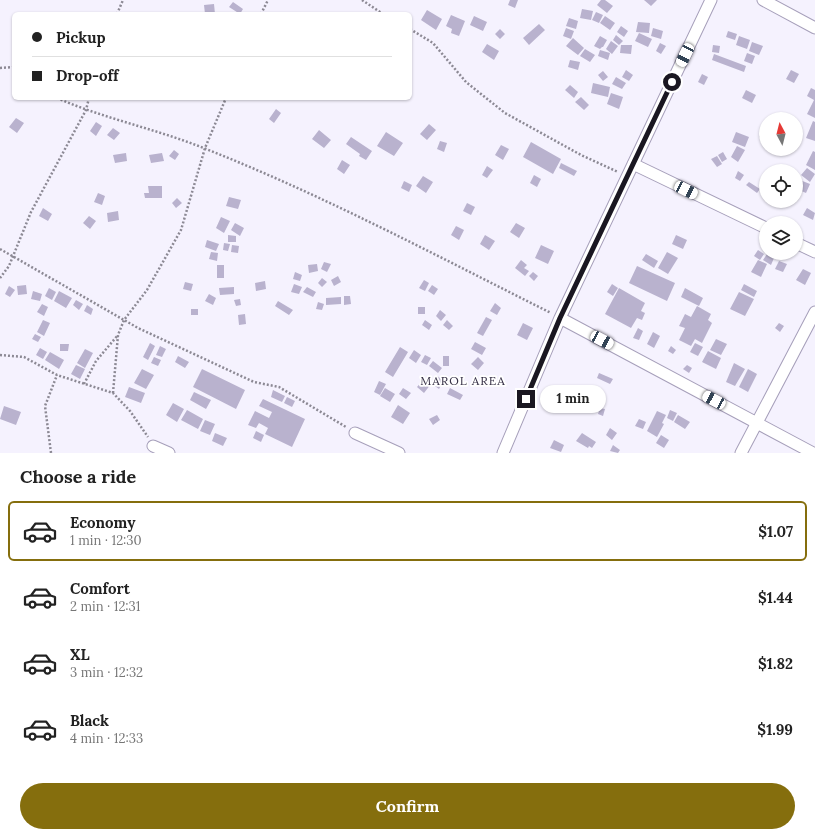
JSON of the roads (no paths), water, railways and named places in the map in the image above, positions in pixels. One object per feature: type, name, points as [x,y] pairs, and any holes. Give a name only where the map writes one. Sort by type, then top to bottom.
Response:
[{"type":"street","points":[[503,453],[560,318],[711,0]]},
{"type":"street","points":[[763,0],[815,28]]},
{"type":"street","points":[[633,164],[759,225]]},
{"type":"street","points":[[803,246],[815,252]]},
{"type":"street","points":[[741,453],[815,312]]},
{"type":"street","points":[[560,318],[813,453]]},
{"type":"street","points":[[355,433],[399,453]]},
{"type":"street","points":[[153,446],[169,453]]},
{"type":"district","name":"MAROL AREA","points":[[463,380]]}]
